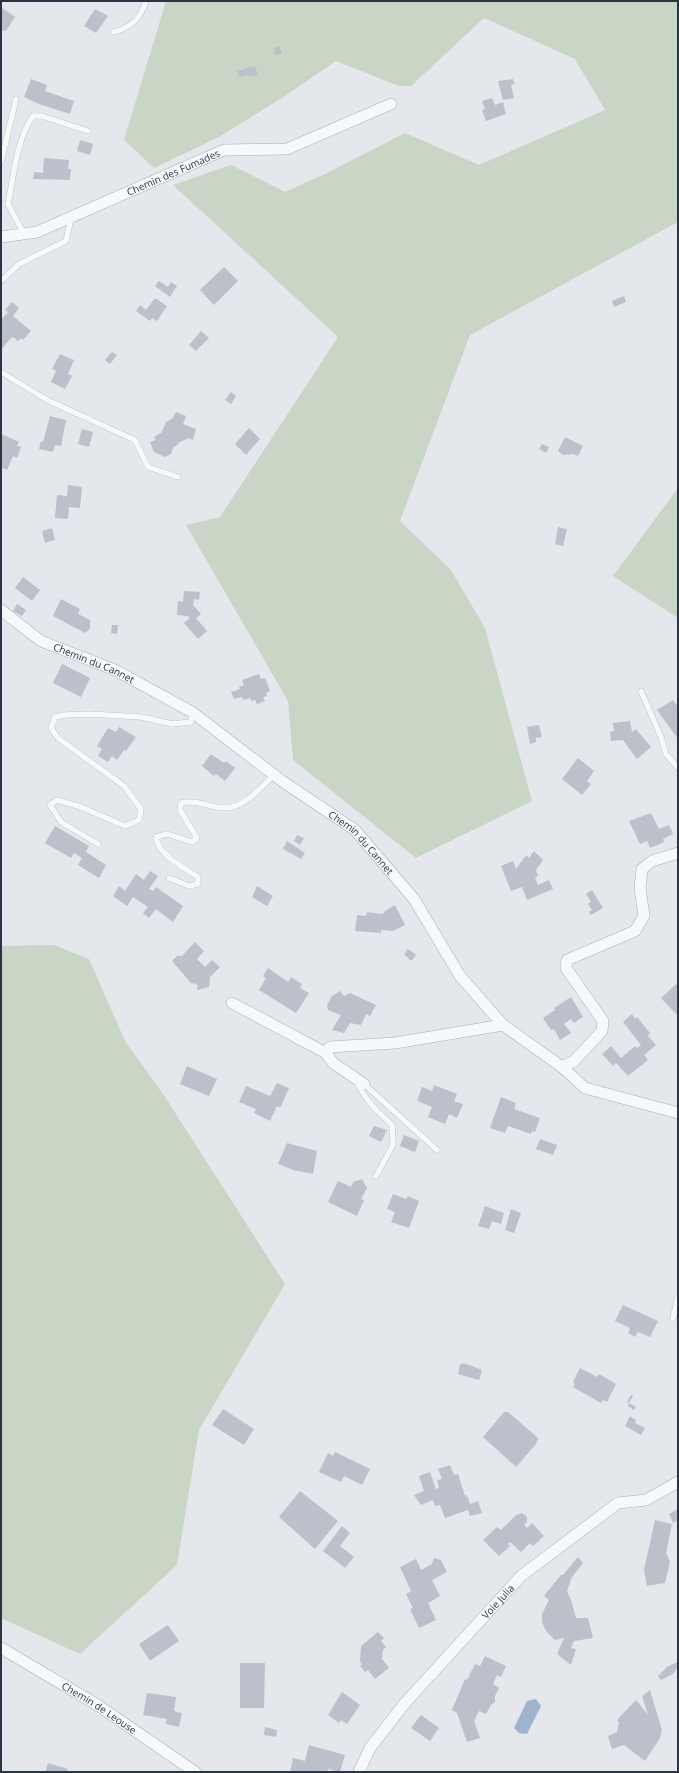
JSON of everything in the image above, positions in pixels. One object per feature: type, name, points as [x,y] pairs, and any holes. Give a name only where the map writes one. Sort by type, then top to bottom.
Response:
[{"type":"street","name":"Chemin des Fumades","points":[[1,237],[37,232],[224,150],[287,149],[391,104]]},
{"type":"street","name":"Chemin du Cannet","points":[[1,610],[41,641],[115,670],[192,712],[274,775],[355,830],[414,899],[460,976],[503,1025],[562,1067],[586,1088],[678,1113]]},
{"type":"street","points":[[562,1067],[574,1061],[602,1031],[603,1021],[566,968],[567,960],[635,931],[644,916],[640,888],[642,869],[652,861],[678,853]]},
{"type":"street","points":[[232,1003],[326,1054],[333,1063],[364,1084]]},
{"type":"street","points":[[326,1054],[330,1047],[395,1043],[503,1025]]},
{"type":"street","name":"Voie Julia","points":[[359,1772],[370,1748],[405,1703],[522,1576],[618,1503],[646,1500],[678,1482]]},
{"type":"street","name":"Chemin de Leouse","points":[[1,1648],[96,1704],[195,1772]]},
{"type":"lane","points":[[114,32],[128,28],[143,11],[146,1]]},
{"type":"lane","points":[[1,162],[16,99]]},
{"type":"lane","points":[[24,234],[8,204],[19,152],[27,125],[33,116],[42,116],[88,131]]},
{"type":"lane","points":[[1,281],[19,264],[66,241],[71,218]]},
{"type":"lane","points":[[1,372],[47,400],[135,440],[148,468],[178,477]]},
{"type":"lane","points":[[641,691],[661,737],[666,754],[678,768]]},
{"type":"lane","points":[[98,844],[61,822],[50,805],[57,800],[82,807],[126,826],[139,820],[141,809],[124,786],[58,738],[51,728],[54,717],[89,714],[134,717],[172,724],[191,722],[192,712]]},
{"type":"lane","points":[[169,878],[189,886],[198,884],[198,877],[167,856],[158,845],[156,837],[167,834],[192,842],[197,838],[180,810],[181,803],[189,801],[224,808],[232,807],[248,799],[274,775]]},
{"type":"lane","points":[[355,1078],[361,1093],[392,1125],[393,1145],[376,1176]]},
{"type":"lane","points":[[364,1084],[437,1150]]},
{"type":"lane","points":[[673,1318],[678,1298]]},
{"type":"green space","points":[[166,1],[678,1],[678,222],[470,335],[400,521],[451,570],[485,628],[532,801],[416,858],[293,760],[288,701],[186,525],[220,517],[338,337],[173,185],[231,165],[285,192],[325,174],[405,133],[479,165],[605,110],[575,59],[484,18],[411,86],[399,86],[336,61],[282,98],[219,137],[154,168],[124,140]]},
{"type":"green space","points":[[678,488],[678,618],[613,576]]},
{"type":"green space","points":[[54,945],[89,959],[125,1041],[165,1097],[285,1284],[199,1430],[177,1565],[80,1654],[1,1618],[1,946]]},
{"type":"water","points":[[536,1699],[541,1706],[527,1734],[519,1733],[514,1728],[527,1701]]},
{"type":"building","points":[[1,7],[15,17],[6,31],[1,30]]},
{"type":"building","points":[[95,9],[108,16],[96,33],[84,26]]},
{"type":"building","points":[[279,46],[282,54],[275,55],[274,48]]},
{"type":"building","points":[[255,66],[258,75],[239,77],[237,71]]},
{"type":"building","points":[[31,79],[47,85],[45,91],[74,101],[70,114],[39,104],[24,97]]},
{"type":"building","points":[[513,79],[514,84],[511,85],[514,98],[503,100],[498,81]]},
{"type":"building","points":[[492,98],[495,105],[503,102],[506,114],[486,121],[482,110],[485,109],[482,101]]},
{"type":"building","points":[[80,140],[93,144],[90,155],[77,151]]},
{"type":"building","points":[[44,158],[69,160],[68,169],[71,169],[70,180],[33,179],[34,172],[43,173]]},
{"type":"building","points":[[224,267],[238,281],[214,305],[200,290]]},
{"type":"building","points":[[159,281],[168,287],[171,282],[177,286],[170,297],[155,286]]},
{"type":"building","points":[[624,296],[626,302],[614,307],[612,301]]},
{"type":"building","points":[[155,298],[167,306],[157,321],[152,318],[150,321],[136,311],[140,305],[146,310]]},
{"type":"building","points":[[12,302],[19,308],[13,316],[31,331],[23,340],[21,338],[18,341],[13,337],[1,350],[1,320],[8,312],[5,310]]},
{"type":"building","points":[[201,331],[209,338],[196,351],[189,345]]},
{"type":"building","points":[[112,352],[117,355],[110,364],[105,360]]},
{"type":"building","points":[[60,354],[74,360],[68,374],[72,376],[65,389],[51,382],[56,371],[52,369]]},
{"type":"building","points":[[231,392],[236,396],[231,404],[225,400]]},
{"type":"building","points":[[176,412],[186,416],[183,424],[196,429],[193,440],[189,438],[180,442],[173,448],[171,454],[165,457],[154,452],[150,442],[156,440],[154,437],[161,433],[166,422],[172,419]]},
{"type":"building","points":[[50,416],[66,420],[61,446],[55,445],[53,452],[39,449],[41,441],[43,442]]},
{"type":"building","points":[[249,428],[260,439],[246,455],[235,444]]},
{"type":"building","points":[[82,429],[93,432],[89,447],[78,444]]},
{"type":"building","points":[[1,434],[19,442],[17,446],[21,447],[17,458],[13,456],[7,470],[1,467]]},
{"type":"building","points":[[565,437],[583,446],[578,456],[574,454],[563,455],[558,451]]},
{"type":"building","points":[[542,444],[549,447],[546,453],[539,449]]},
{"type":"building","points":[[68,485],[82,487],[80,508],[69,507],[68,519],[55,518],[57,495],[67,496]]},
{"type":"building","points":[[558,527],[567,529],[563,546],[555,544]]},
{"type":"building","points":[[52,528],[55,540],[45,543],[42,531]]},
{"type":"building","points":[[23,577],[40,590],[32,601],[15,588]]},
{"type":"building","points":[[184,591],[200,592],[199,600],[194,599],[193,605],[201,614],[196,618],[207,631],[198,639],[184,623],[190,618],[188,616],[177,615],[178,601],[183,602]]},
{"type":"building","points":[[61,599],[80,609],[78,614],[90,620],[90,629],[85,633],[53,616]]},
{"type":"building","points":[[17,604],[26,610],[22,616],[13,611]]},
{"type":"building","points":[[112,625],[118,625],[117,634],[111,633]]},
{"type":"building","points":[[62,664],[90,678],[81,697],[53,683]]},
{"type":"building","points":[[259,674],[261,679],[265,678],[270,691],[266,693],[267,696],[263,697],[265,701],[257,704],[255,700],[251,701],[250,698],[243,700],[242,697],[234,699],[231,692],[240,689],[239,687],[244,685],[242,680]]},
{"type":"building","points":[[673,700],[678,707],[678,739],[657,710]]},
{"type":"building","points":[[630,721],[632,732],[636,729],[651,747],[637,759],[623,740],[611,741],[610,732],[614,731],[613,723]]},
{"type":"building","points":[[539,725],[542,737],[536,738],[536,742],[530,744],[527,727]]},
{"type":"building","points":[[119,727],[136,737],[126,751],[124,750],[117,760],[112,756],[108,762],[98,756],[102,749],[97,746],[108,728],[116,732]]},
{"type":"building","points":[[211,754],[224,763],[226,761],[235,768],[225,781],[216,774],[214,776],[202,766]]},
{"type":"building","points":[[578,758],[594,771],[587,781],[591,784],[582,795],[562,779]]},
{"type":"building","points":[[651,813],[659,829],[669,825],[673,834],[663,839],[664,842],[650,848],[647,841],[640,844],[629,821]]},
{"type":"building","points":[[55,826],[89,846],[86,852],[106,865],[99,878],[78,865],[82,858],[74,853],[71,858],[45,843]]},
{"type":"building","points":[[297,835],[304,838],[300,845],[294,841]]},
{"type":"building","points":[[287,841],[305,853],[301,859],[283,849]]},
{"type":"building","points":[[534,851],[543,860],[536,870],[538,876],[535,878],[538,885],[549,880],[553,889],[527,900],[522,887],[511,891],[501,866],[513,861],[516,869],[526,855],[529,858]]},
{"type":"building","points":[[150,871],[158,876],[149,889],[153,891],[156,887],[183,906],[173,922],[156,909],[149,918],[143,913],[148,907],[133,897],[127,906],[113,896],[119,886],[125,891],[136,874],[144,880]]},
{"type":"building","points":[[257,886],[273,896],[267,906],[252,897]]},
{"type":"building","points":[[592,890],[603,908],[591,915],[589,912],[592,910],[588,904],[591,902],[586,894]]},
{"type":"building","points":[[395,905],[405,925],[393,931],[381,930],[381,933],[355,931],[357,915],[366,916],[367,912],[383,914]]},
{"type":"building","points":[[195,942],[204,951],[197,959],[205,967],[212,960],[220,967],[210,977],[209,987],[197,990],[198,985],[192,984],[172,961],[177,956],[182,956]]},
{"type":"building","points":[[408,949],[416,955],[411,961],[404,954]]},
{"type":"building","points":[[268,968],[288,982],[291,977],[302,984],[300,988],[309,993],[296,1013],[259,990],[266,978],[263,976]]},
{"type":"building","points":[[676,984],[678,987],[678,1016],[661,998]]},
{"type":"building","points":[[340,991],[344,996],[350,993],[376,1005],[370,1016],[366,1014],[361,1025],[350,1023],[344,1033],[332,1030],[341,1015],[328,1010],[327,1006],[331,997]]},
{"type":"building","points":[[571,997],[583,1017],[574,1023],[571,1019],[564,1024],[571,1033],[560,1040],[554,1029],[551,1030],[543,1018],[555,1010],[554,1008]]},
{"type":"building","points":[[632,1014],[635,1019],[637,1017],[650,1033],[648,1036],[656,1045],[644,1055],[648,1060],[628,1076],[616,1063],[613,1066],[602,1054],[611,1046],[621,1058],[635,1046],[637,1048],[641,1045],[623,1022]]},
{"type":"building","points":[[187,1066],[217,1079],[209,1096],[180,1084]]},
{"type":"building","points":[[277,1083],[289,1088],[280,1108],[277,1106],[270,1121],[254,1113],[256,1109],[239,1102],[246,1086],[270,1096]]},
{"type":"building","points":[[434,1085],[457,1094],[454,1101],[463,1104],[457,1118],[449,1114],[445,1124],[428,1117],[432,1107],[417,1101],[422,1087],[432,1091]]},
{"type":"building","points":[[501,1097],[516,1103],[514,1109],[540,1118],[535,1132],[532,1131],[531,1134],[508,1126],[505,1133],[490,1128]]},
{"type":"building","points":[[374,1126],[387,1130],[381,1142],[369,1136]]},
{"type":"building","points":[[404,1135],[419,1141],[415,1152],[400,1146]]},
{"type":"building","points":[[540,1139],[557,1145],[553,1155],[536,1149]]},
{"type":"building","points":[[287,1143],[317,1151],[313,1174],[293,1170],[278,1164]]},
{"type":"building","points":[[362,1179],[367,1188],[361,1199],[364,1200],[357,1216],[328,1202],[338,1181],[351,1187],[353,1182]]},
{"type":"building","points":[[393,1194],[406,1199],[408,1196],[419,1201],[409,1228],[391,1222],[395,1212],[387,1209]]},
{"type":"building","points":[[485,1206],[504,1213],[501,1224],[492,1221],[489,1229],[478,1226]]},
{"type":"building","points":[[511,1209],[521,1213],[514,1233],[505,1230]]},
{"type":"building","points":[[623,1305],[658,1321],[650,1337],[638,1332],[635,1337],[628,1333],[630,1328],[615,1321]]},
{"type":"building","points":[[463,1363],[482,1371],[479,1380],[458,1374],[460,1365]]},
{"type":"building","points":[[580,1368],[597,1377],[599,1374],[616,1384],[607,1402],[603,1400],[601,1403],[573,1387],[575,1384],[573,1382]]},
{"type":"building","points":[[631,1395],[633,1396],[629,1403],[627,1402]]},
{"type":"building","points":[[629,1403],[636,1407],[634,1410],[628,1406]]},
{"type":"building","points":[[223,1409],[254,1429],[244,1445],[212,1425]]},
{"type":"building","points":[[504,1412],[508,1412],[538,1438],[536,1444],[516,1467],[483,1437]]},
{"type":"building","points":[[630,1416],[636,1420],[635,1423],[645,1428],[641,1435],[625,1426]]},
{"type":"building","points":[[335,1452],[370,1469],[362,1485],[344,1476],[341,1482],[319,1472],[328,1453],[333,1456]]},
{"type":"building","points":[[450,1465],[454,1475],[458,1474],[465,1496],[467,1495],[470,1504],[478,1501],[482,1513],[470,1516],[468,1510],[445,1518],[440,1505],[435,1506],[433,1500],[421,1505],[414,1495],[424,1491],[419,1476],[430,1472],[436,1489],[439,1488],[437,1480],[442,1479],[438,1469]]},
{"type":"building","points":[[300,1491],[338,1521],[315,1549],[279,1517]]},
{"type":"building","points":[[678,1509],[678,1520],[673,1523],[669,1514]]},
{"type":"building","points":[[522,1513],[527,1517],[527,1522],[524,1525],[527,1528],[532,1523],[544,1536],[533,1546],[530,1543],[521,1552],[510,1542],[508,1544],[510,1546],[499,1556],[483,1540],[497,1527],[501,1530],[516,1515]]},
{"type":"building","points":[[655,1520],[672,1524],[666,1553],[670,1562],[665,1583],[647,1586],[644,1570]]},
{"type":"building","points":[[342,1526],[350,1533],[340,1546],[354,1557],[345,1568],[323,1551]]},
{"type":"building","points":[[578,1557],[583,1563],[572,1577],[567,1591],[576,1618],[588,1618],[593,1638],[574,1641],[571,1648],[576,1649],[571,1665],[557,1654],[564,1638],[555,1640],[546,1631],[542,1622],[542,1614],[549,1600],[544,1596]]},
{"type":"building","points":[[434,1558],[441,1560],[447,1572],[432,1580],[440,1596],[428,1603],[436,1620],[419,1628],[410,1609],[413,1608],[406,1594],[411,1591],[400,1567],[416,1559],[421,1570],[432,1564]]},
{"type":"building","points":[[168,1625],[179,1641],[150,1661],[139,1644]]},
{"type":"building","points":[[378,1632],[384,1638],[381,1641],[386,1647],[383,1650],[382,1659],[389,1668],[375,1679],[368,1670],[365,1672],[360,1666],[362,1664],[360,1661],[361,1646]]},
{"type":"building","points":[[485,1656],[506,1666],[501,1677],[497,1675],[493,1684],[499,1688],[495,1696],[495,1702],[491,1705],[486,1714],[479,1711],[474,1721],[480,1738],[467,1742],[457,1713],[452,1710],[465,1679],[467,1680],[475,1664],[480,1666]]},
{"type":"building","points":[[677,1662],[678,1667],[673,1674],[661,1680],[658,1676],[667,1667]]},
{"type":"building","points":[[240,1663],[265,1663],[264,1708],[240,1708]]},
{"type":"building","points":[[650,1690],[662,1730],[660,1738],[645,1761],[624,1745],[612,1749],[608,1736],[617,1732],[619,1722],[617,1720],[636,1700],[648,1715],[642,1696]]},
{"type":"building","points":[[342,1692],[360,1705],[347,1724],[341,1720],[339,1723],[328,1715]]},
{"type":"building","points":[[147,1693],[176,1697],[174,1711],[182,1713],[179,1727],[166,1724],[167,1719],[143,1715]]},
{"type":"building","points":[[421,1715],[439,1728],[430,1741],[411,1728]]},
{"type":"building","points":[[265,1727],[277,1730],[276,1737],[264,1735]]},
{"type":"building","points":[[309,1745],[345,1755],[340,1772],[328,1769],[327,1772],[290,1772],[293,1758],[305,1761]]},
{"type":"building","points":[[48,1763],[68,1769],[67,1772],[45,1772]]}]
